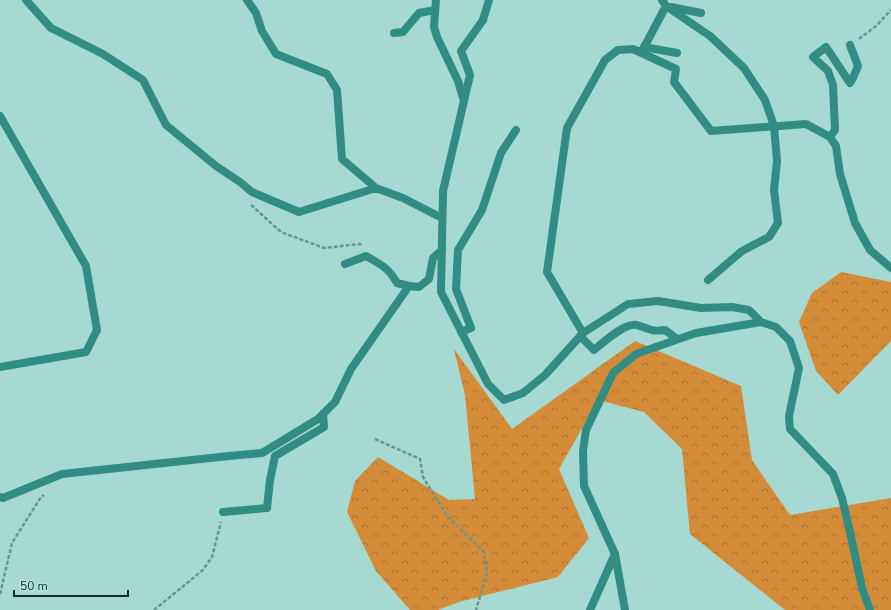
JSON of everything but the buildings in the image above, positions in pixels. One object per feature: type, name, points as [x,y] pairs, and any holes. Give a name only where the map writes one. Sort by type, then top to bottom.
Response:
[{"type":"street","points":[[26,0],[51,28],[103,54],[143,80],[166,125],[216,166],[252,192],[299,212],[376,188]]},
{"type":"street","points":[[247,0],[256,13],[262,31],[276,54],[327,74],[336,90],[342,159],[376,188],[403,198],[442,218]]},
{"type":"street","points":[[436,0],[434,27],[437,37],[458,81],[464,102]]},
{"type":"street","points":[[489,0],[482,20],[461,51],[470,75],[443,191],[441,292],[488,384],[504,400],[522,393],[546,375],[581,334],[628,304],[658,302],[701,308],[732,307],[749,310],[761,322]]},
{"type":"street","points":[[664,3],[702,13]]},
{"type":"street","points":[[642,50],[664,3]]},
{"type":"street","points":[[664,3],[710,36],[744,68],[765,100],[774,126],[777,161],[774,190],[778,223],[769,237],[742,251],[708,280]]},
{"type":"street","points":[[394,33],[403,32],[419,13],[435,10]]},
{"type":"street","points":[[830,137],[835,130],[833,85],[828,71],[813,57],[826,47],[850,83],[858,66],[850,45]]},
{"type":"street","points":[[677,53],[633,49],[618,50],[605,60],[567,128],[547,272],[581,334],[594,350],[623,328],[636,325],[653,332],[664,330],[677,339]]},
{"type":"street","points":[[642,50],[676,69],[674,82],[711,131],[806,124],[830,137],[836,146],[840,174],[855,222],[870,250],[891,268]]},
{"type":"street","points":[[0,116],[86,266],[97,330],[86,352],[0,366]]},
{"type":"street","points":[[461,332],[471,328],[456,289],[458,250],[482,210],[501,153],[516,130]]},
{"type":"street","points":[[345,264],[366,256],[385,267],[398,283],[419,287],[429,279],[433,258],[442,250]]},
{"type":"street","points":[[0,497],[3,498],[62,474],[262,453],[318,419],[335,402],[351,369],[409,286]]},
{"type":"street","points":[[625,610],[615,554],[584,486],[583,451],[586,430],[612,373],[636,354],[677,339],[696,333],[761,322],[776,326],[790,341],[799,368],[789,416],[790,429],[833,474],[842,498],[862,588],[870,610]]},
{"type":"street","points":[[223,512],[267,508],[270,480],[275,456],[324,427],[323,414]]},
{"type":"street","points":[[590,610],[615,554]]},
{"type":"path","points":[[850,45],[876,26],[891,10]]},
{"type":"path","points":[[374,439],[420,460],[423,477],[447,516],[484,552],[488,573],[476,610]]},
{"type":"path","points":[[0,594],[12,543],[41,497],[48,493]]},
{"type":"path","points":[[154,610],[203,570],[212,557],[223,512]]},
{"type":"green space","points":[[841,272],[891,282],[891,341],[838,395],[816,371],[799,322],[812,293]]},
{"type":"green space","points":[[635,341],[741,386],[752,460],[790,515],[891,498],[891,610],[785,610],[690,534],[682,449],[644,412],[598,400],[559,469],[589,538],[558,577],[459,602],[438,610],[410,610],[376,571],[347,512],[355,481],[378,457],[449,500],[475,499],[465,395],[454,349],[512,429]]}]
